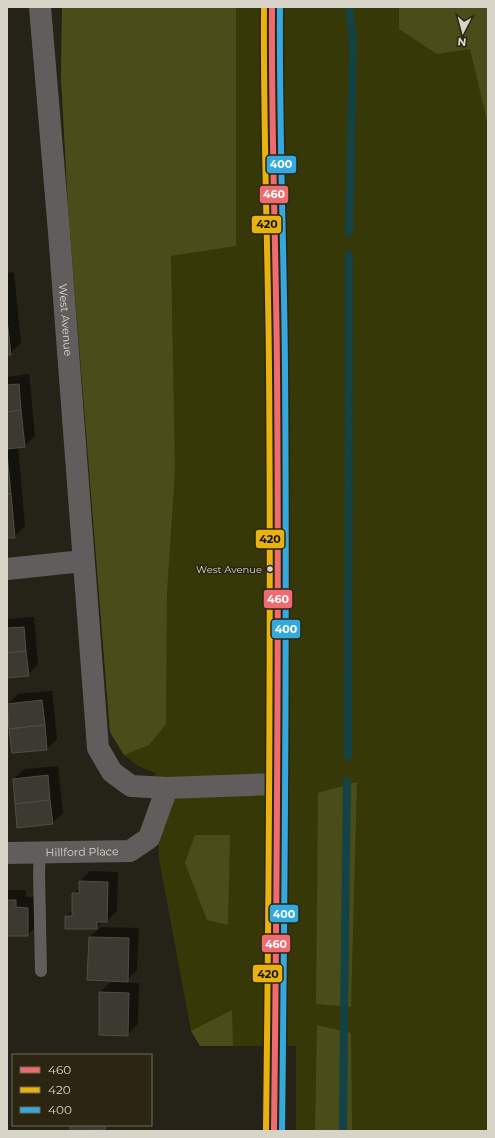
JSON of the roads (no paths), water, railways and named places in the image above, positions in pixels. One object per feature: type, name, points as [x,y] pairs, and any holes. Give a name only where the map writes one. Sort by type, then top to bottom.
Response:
[{"type":"main road","points":[[272,7],[271,70],[277,292],[279,552],[274,1131]]},
{"type":"street","name":"West Avenue","points":[[40,7],[59,232],[98,748],[112,772],[131,786],[166,788],[277,784]]},
{"type":"street","points":[[7,568],[83,561]]},
{"type":"street","name":"Hillford Place","points":[[7,853],[130,851],[149,838],[166,788]]},
{"type":"lane","points":[[40,852],[41,971]]},
{"type":"waterway","points":[[349,7],[353,42],[349,233]]},
{"type":"waterway","points":[[348,756],[349,255]]},
{"type":"waterway","points":[[344,1014],[347,782]]},
{"type":"waterway","points":[[343,1131],[344,1020]]},
{"type":"place","name":"West Avenue","points":[[270,569]]}]
